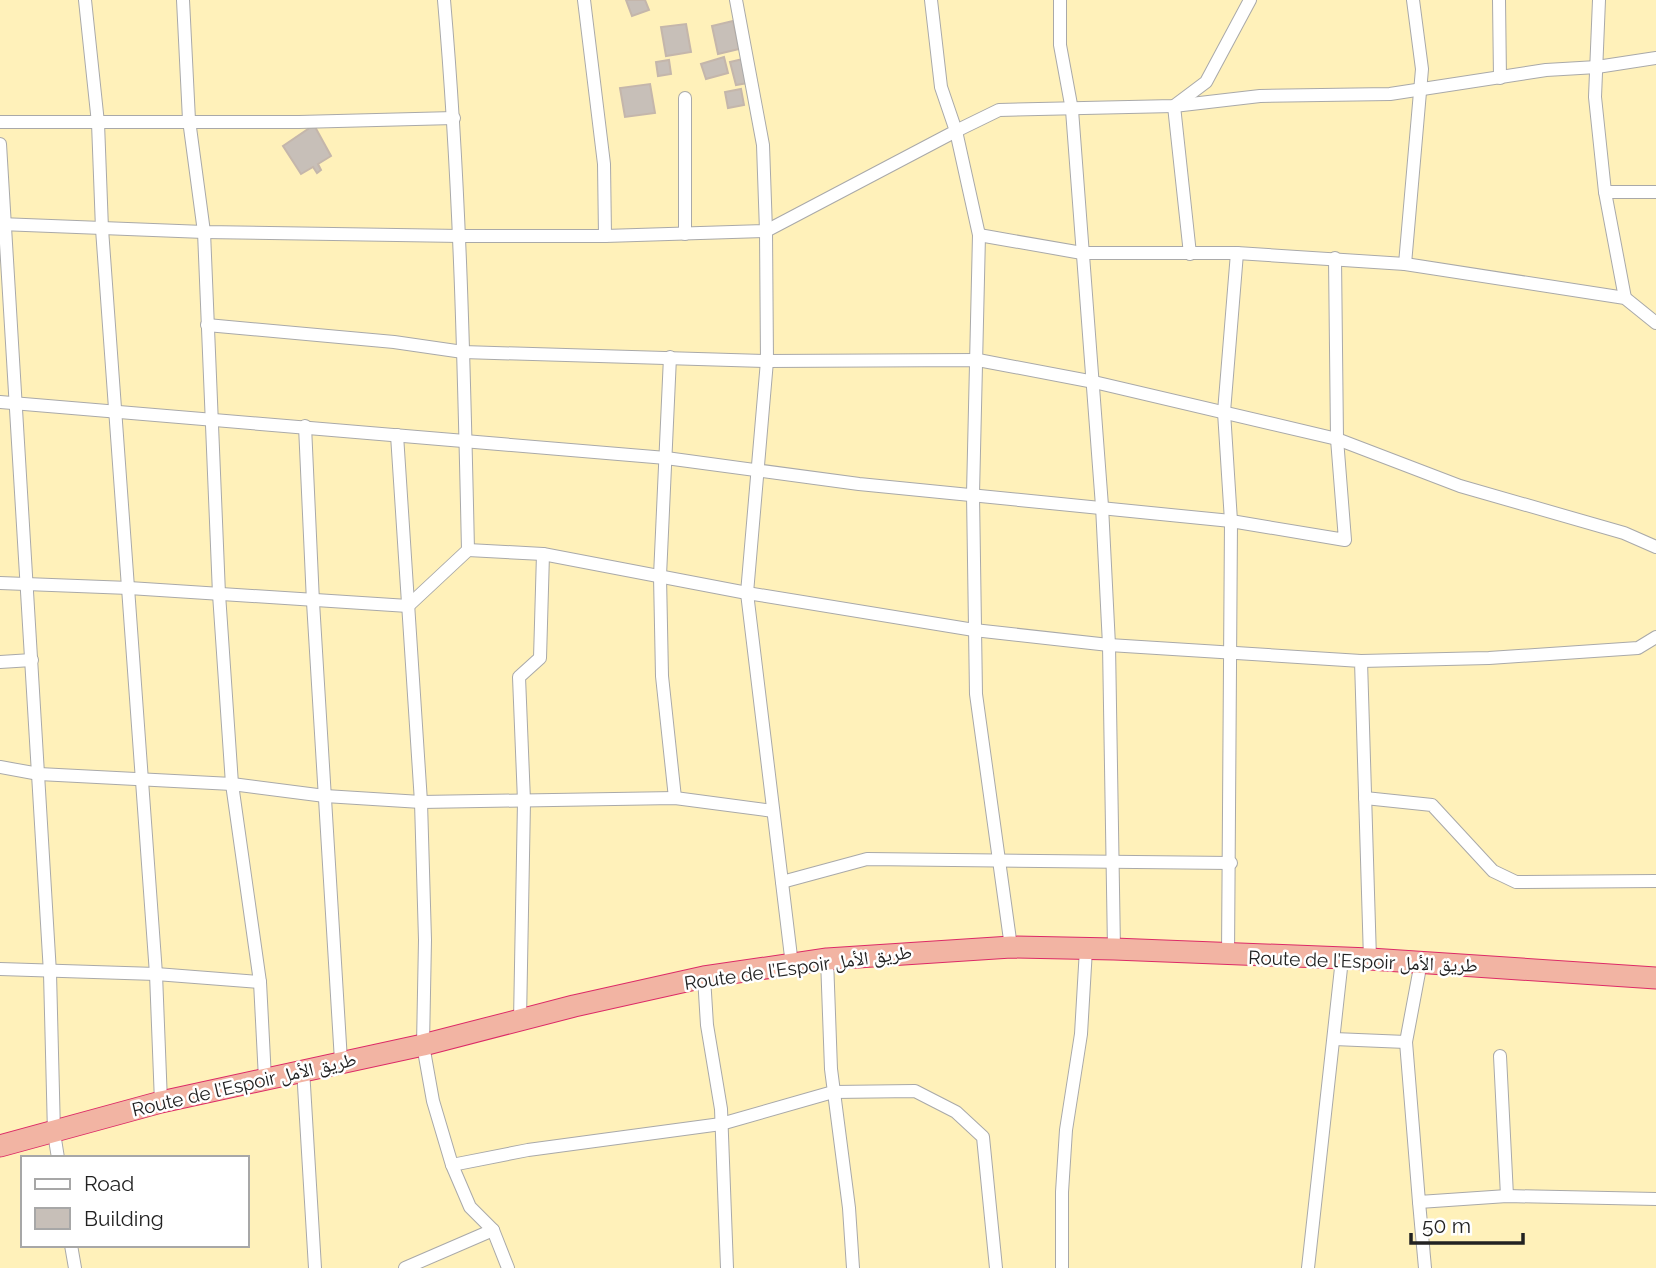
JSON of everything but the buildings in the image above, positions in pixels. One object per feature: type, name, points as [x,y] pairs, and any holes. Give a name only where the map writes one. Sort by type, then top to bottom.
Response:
[{"type":"highway","name":"Route de l’Espoir طريق الأمل","points":[[0,1146],[161,1102],[423,1045],[574,1006],[704,977],[827,959],[1011,947],[1086,948],[1420,962],[1656,978]]},
{"type":"street","points":[[85,0],[98,123],[102,229],[156,974],[161,1102]]},
{"type":"street","points":[[183,0],[189,120],[204,232],[219,594],[232,784],[260,982],[265,1079]]},
{"type":"street","points":[[444,0],[460,236],[468,550]]},
{"type":"street","points":[[584,0],[602,139],[605,236]]},
{"type":"street","points":[[736,0],[763,145],[766,231],[767,361],[747,593],[792,965]]},
{"type":"street","points":[[930,0],[941,87],[956,131],[979,235],[973,494],[976,694],[1011,947]]},
{"type":"street","points":[[1060,0],[1060,46],[1072,110],[1102,506],[1109,645],[1114,949]]},
{"type":"street","points":[[1174,106],[1206,82],[1250,0]]},
{"type":"street","points":[[1405,264],[1422,69],[1413,0]]},
{"type":"street","points":[[1499,0],[1500,78]]},
{"type":"street","points":[[1599,0],[1595,97],[1605,192],[1625,298]]},
{"type":"street","points":[[4,225],[204,232],[460,236],[605,236],[766,231],[999,110],[1174,106],[1261,96],[1343,96],[1420,91],[1432,86],[1546,70],[1597,67],[1656,58]]},
{"type":"street","points":[[685,98],[685,234]]},
{"type":"street","points":[[1174,106],[1190,254]]},
{"type":"street","points":[[0,122],[299,122],[454,118]]},
{"type":"street","points":[[0,144],[6,332],[15,403],[28,586],[50,973],[54,1133],[58,1156]]},
{"type":"street","points":[[1605,192],[1656,192]]},
{"type":"street","points":[[979,235],[1082,253],[1237,253],[1405,264],[1625,298],[1656,323]]},
{"type":"street","points":[[1228,956],[1231,863],[1231,522],[1224,412],[1237,253]]},
{"type":"street","points":[[0,402],[211,417],[666,458],[757,471],[1102,506],[1345,540],[1337,439],[1335,258]]},
{"type":"street","points":[[207,325],[394,342],[463,352],[767,361],[978,360],[1094,382],[1337,439],[1460,486],[1624,533],[1656,547]]},
{"type":"street","points":[[670,357],[660,576],[662,676],[675,798]]},
{"type":"street","points":[[305,426],[341,1061]]},
{"type":"street","points":[[397,435],[421,802],[425,940],[423,1045],[433,1101],[452,1165],[470,1207],[493,1230],[508,1268]]},
{"type":"street","points":[[0,583],[129,588],[313,602],[408,606],[468,550],[543,554],[747,593],[974,630],[1109,645],[1361,661],[1489,658],[1638,648],[1656,637]]},
{"type":"street","points":[[520,1021],[524,801],[519,677],[540,657],[543,554]]},
{"type":"street","points":[[0,662],[32,660]]},
{"type":"street","points":[[1361,661],[1370,960]]},
{"type":"street","points":[[0,767],[38,774],[232,784],[325,796],[421,802],[675,798],[773,811]]},
{"type":"street","points":[[1365,799],[1432,805],[1493,871],[1516,882],[1656,881]]},
{"type":"street","points":[[782,882],[867,859],[1231,863]]},
{"type":"street","points":[[1062,1268],[1062,1192],[1066,1130],[1081,1034],[1086,948]]},
{"type":"street","points":[[827,959],[833,1092],[849,1208],[853,1268]]},
{"type":"street","points":[[1308,1268],[1318,1155],[1342,959]]},
{"type":"street","points":[[1420,962],[1406,1042],[1425,1268]]},
{"type":"street","points":[[0,969],[50,973],[156,974],[260,982]]},
{"type":"street","points":[[704,977],[721,1124],[727,1268]]},
{"type":"street","points":[[1334,1039],[1406,1042]]},
{"type":"street","points":[[1500,1056],[1507,1196]]},
{"type":"street","points":[[303,1069],[315,1268]]},
{"type":"street","points":[[452,1165],[554,1146],[721,1124],[833,1092],[915,1090],[956,1112],[983,1137],[996,1268]]},
{"type":"street","points":[[1419,1202],[1507,1196],[1656,1199]]},
{"type":"street","points":[[405,1268],[493,1230]]},
{"type":"street","points":[[71,1247],[75,1268]]},
{"type":"sand","points":[[0,0],[1656,0],[1656,1268],[0,1268]]}]
